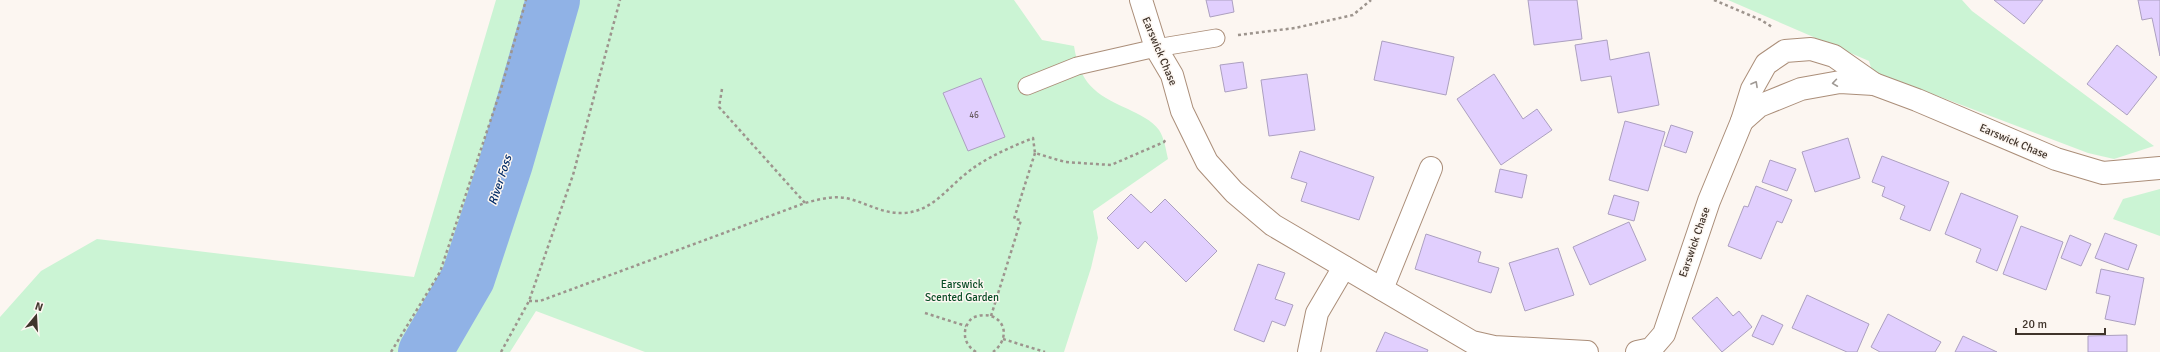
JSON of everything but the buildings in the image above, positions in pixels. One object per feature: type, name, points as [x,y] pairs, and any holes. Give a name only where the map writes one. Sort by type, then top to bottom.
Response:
[{"type":"street","name":"Earswick Chase","points":[[1141,0],[1156,48],[1172,74],[1182,111],[1207,162],[1234,192],[1273,225],[1472,342],[1494,347],[1587,352]]},
{"type":"street","name":"Earswick Chase","points":[[1648,351],[1664,334],[1708,201],[1742,121],[1752,89],[1766,64],[1785,51],[1811,48],[1834,56],[1874,84],[1917,100],[2063,161],[2103,173],[2160,168]]},
{"type":"street","name":"Earswick Chase","points":[[1742,121],[1759,106],[1801,89],[1840,82],[1874,84]]},
{"type":"street","points":[[1382,289],[1431,168]]},
{"type":"street","points":[[1309,352],[1317,313],[1344,267]]},
{"type":"lane","points":[[1028,86],[1077,66],[1156,48],[1216,38]]},
{"type":"path","points":[[391,352],[440,272],[501,88],[526,0]]},
{"type":"path","points":[[500,352],[529,301],[573,175],[620,0]]},
{"type":"path","points":[[1216,38],[1295,28],[1353,15],[1371,0]]},
{"type":"path","points":[[1714,0],[1761,20],[1778,31],[1785,51]]},
{"type":"path","points":[[722,89],[719,107],[805,203]]},
{"type":"path","points":[[1036,153],[1065,162],[1111,165],[1164,142],[1182,111]]},
{"type":"path","points":[[529,301],[540,301],[805,203],[827,197],[850,199],[872,208],[903,213],[928,207],[969,171],[1011,147],[1033,138],[1036,153],[1014,218],[1021,220],[992,316]]},
{"type":"path","points":[[924,314],[966,326]]},
{"type":"path","points":[[976,352],[971,349],[965,338],[966,326],[972,318],[978,315],[992,316],[1001,324],[1004,339],[1001,345],[993,352]]},
{"type":"path","points":[[1004,339],[1045,352]]},
{"type":"green space","points":[[496,0],[535,0],[480,180],[447,276],[403,352],[0,352],[0,317],[41,271],[97,239],[414,277]]},
{"type":"green space","name":"Earswick Scented Garden","points":[[574,0],[1014,0],[1042,40],[1074,46],[1080,69],[1090,86],[1106,98],[1145,118],[1156,126],[1165,144],[1168,159],[1093,211],[1098,238],[1091,268],[1064,352],[645,352],[536,311],[510,352],[441,352],[482,287],[530,152]]},
{"type":"green space","points":[[1728,0],[1962,0],[1972,11],[2154,146],[2114,159],[2088,153],[1872,71],[1869,61]]},
{"type":"green space","points":[[2160,189],[2160,236],[2113,219],[2123,199]]},
{"type":"waterway","name":"River Foss","points":[[425,352],[468,278],[506,163],[553,0]]},
{"type":"waterway","points":[[468,278],[480,283]]}]
